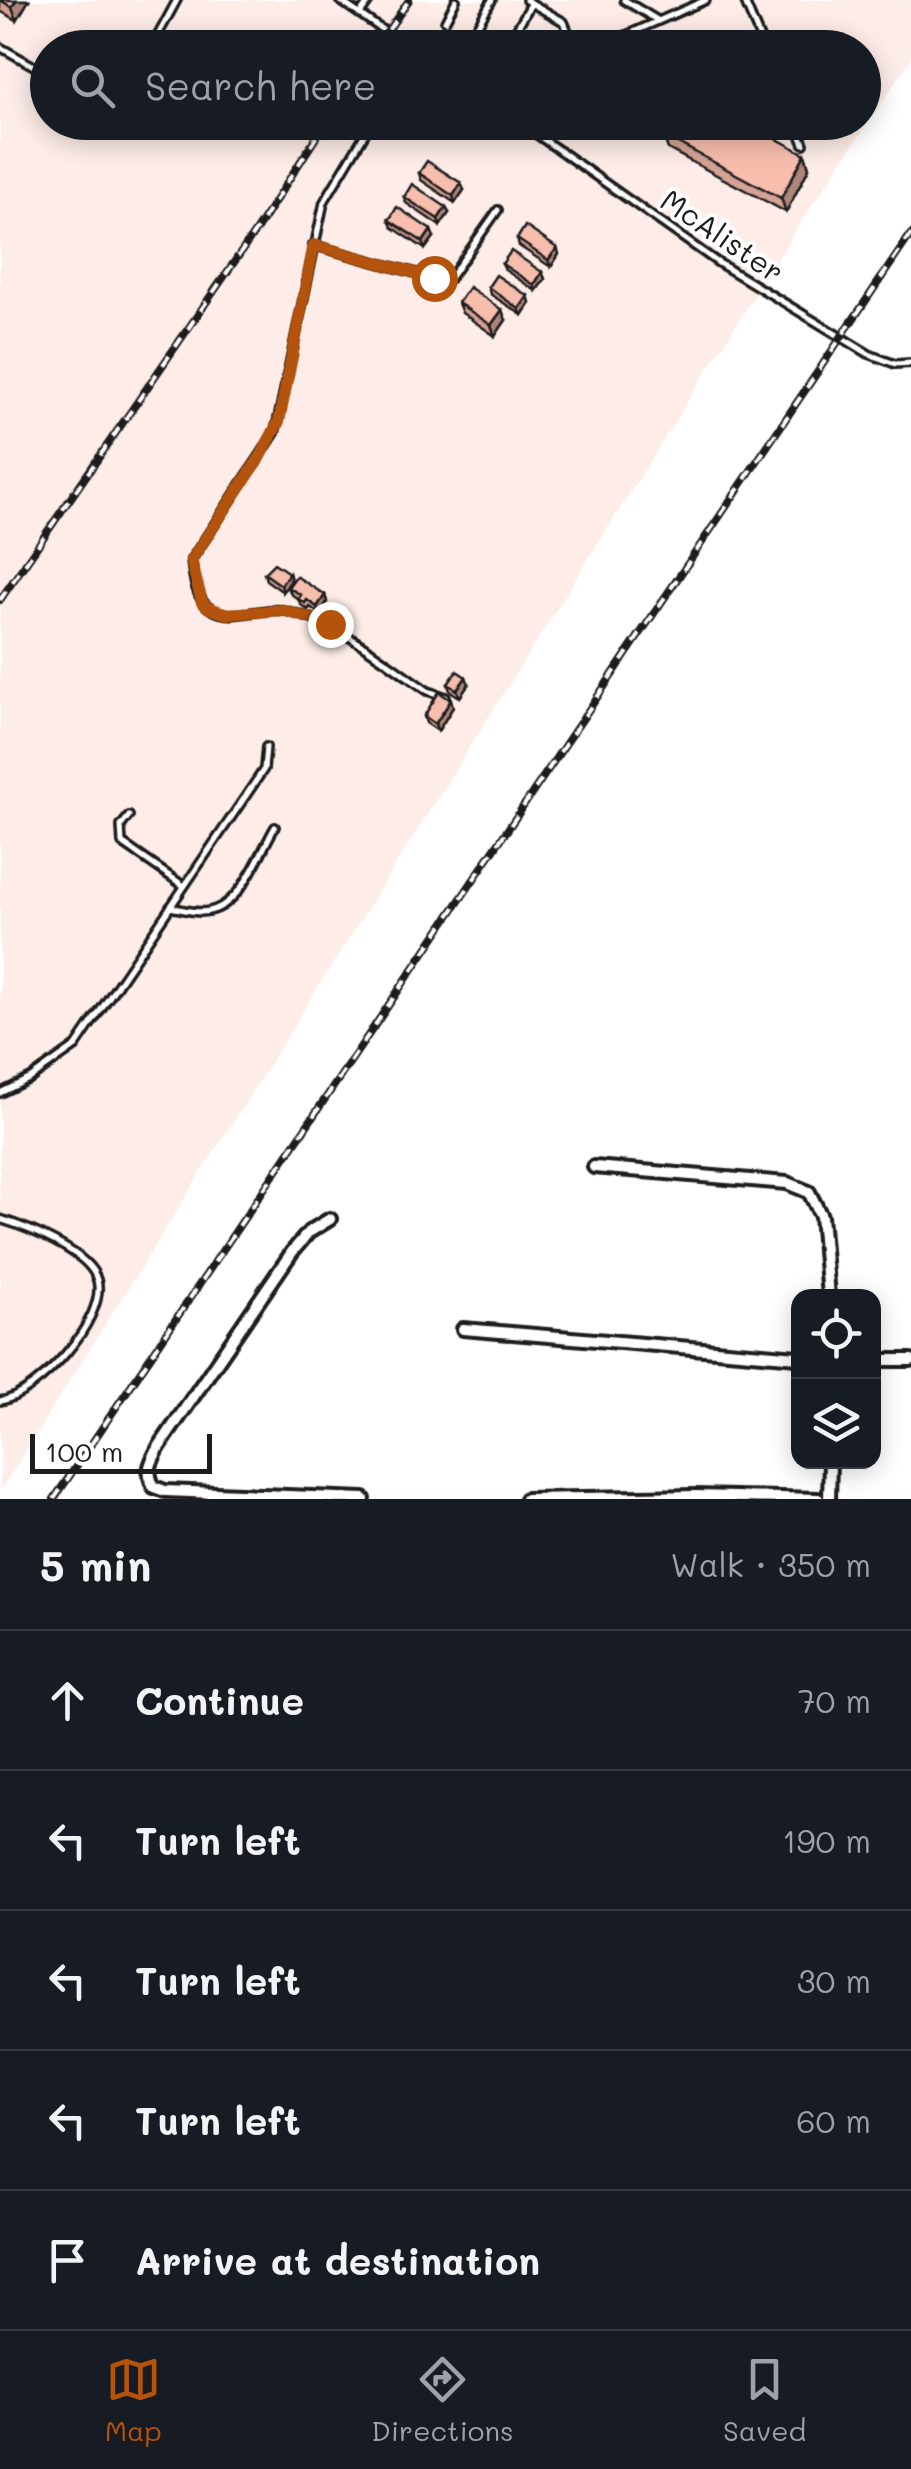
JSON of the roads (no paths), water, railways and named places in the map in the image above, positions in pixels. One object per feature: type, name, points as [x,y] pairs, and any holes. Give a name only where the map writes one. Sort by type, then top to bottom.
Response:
[{"type":"street","points":[[594,1167],[766,1180],[800,1187],[818,1204],[827,1289]]},
{"type":"street","points":[[330,1219],[309,1232],[292,1252],[158,1447],[149,1467],[149,1478],[154,1487],[166,1491],[364,1499]]},
{"type":"street","points":[[463,1330],[791,1356]]},
{"type":"street","points":[[881,1360],[911,1360]]},
{"type":"street","points":[[829,1499],[830,1469]]},
{"type":"street","points":[[526,1499],[818,1499]]},
{"type":"lane","points":[[160,30],[176,0]]},
{"type":"lane","points":[[339,0],[383,30]]},
{"type":"lane","points":[[360,14],[370,0]]},
{"type":"lane","points":[[445,21],[456,0]]},
{"type":"lane","points":[[476,28],[492,0]]},
{"type":"lane","points":[[624,0],[657,20]]},
{"type":"lane","points":[[636,30],[705,0]]},
{"type":"lane","points":[[744,0],[756,30]]},
{"type":"lane","points":[[514,30],[528,2],[564,22],[567,30]]},
{"type":"lane","points":[[0,47],[30,64]]},
{"type":"lane","points":[[361,140],[328,192],[279,421],[261,456],[191,560],[202,602],[218,612],[283,610],[330,624],[428,691],[446,697]]},
{"type":"lane","name":"McAlister","points":[[544,140],[717,262],[869,354],[889,363],[909,365]]},
{"type":"lane","points":[[802,140],[804,144]]},
{"type":"lane","points":[[314,245],[434,278],[450,278],[498,210]]},
{"type":"lane","points":[[0,1093],[31,1078],[76,1046],[264,769],[266,747]]},
{"type":"lane","points":[[129,816],[120,831],[122,843],[184,886]]},
{"type":"lane","points":[[170,908],[205,912],[227,903],[276,826]]},
{"type":"lane","points":[[0,1219],[68,1250],[90,1267],[97,1280],[94,1308],[65,1355],[25,1393],[0,1400]]},
{"type":"railway","points":[[388,30],[409,0]]},
{"type":"railway","points":[[0,600],[314,140]]},
{"type":"railway","points":[[54,1499],[911,234]]}]
